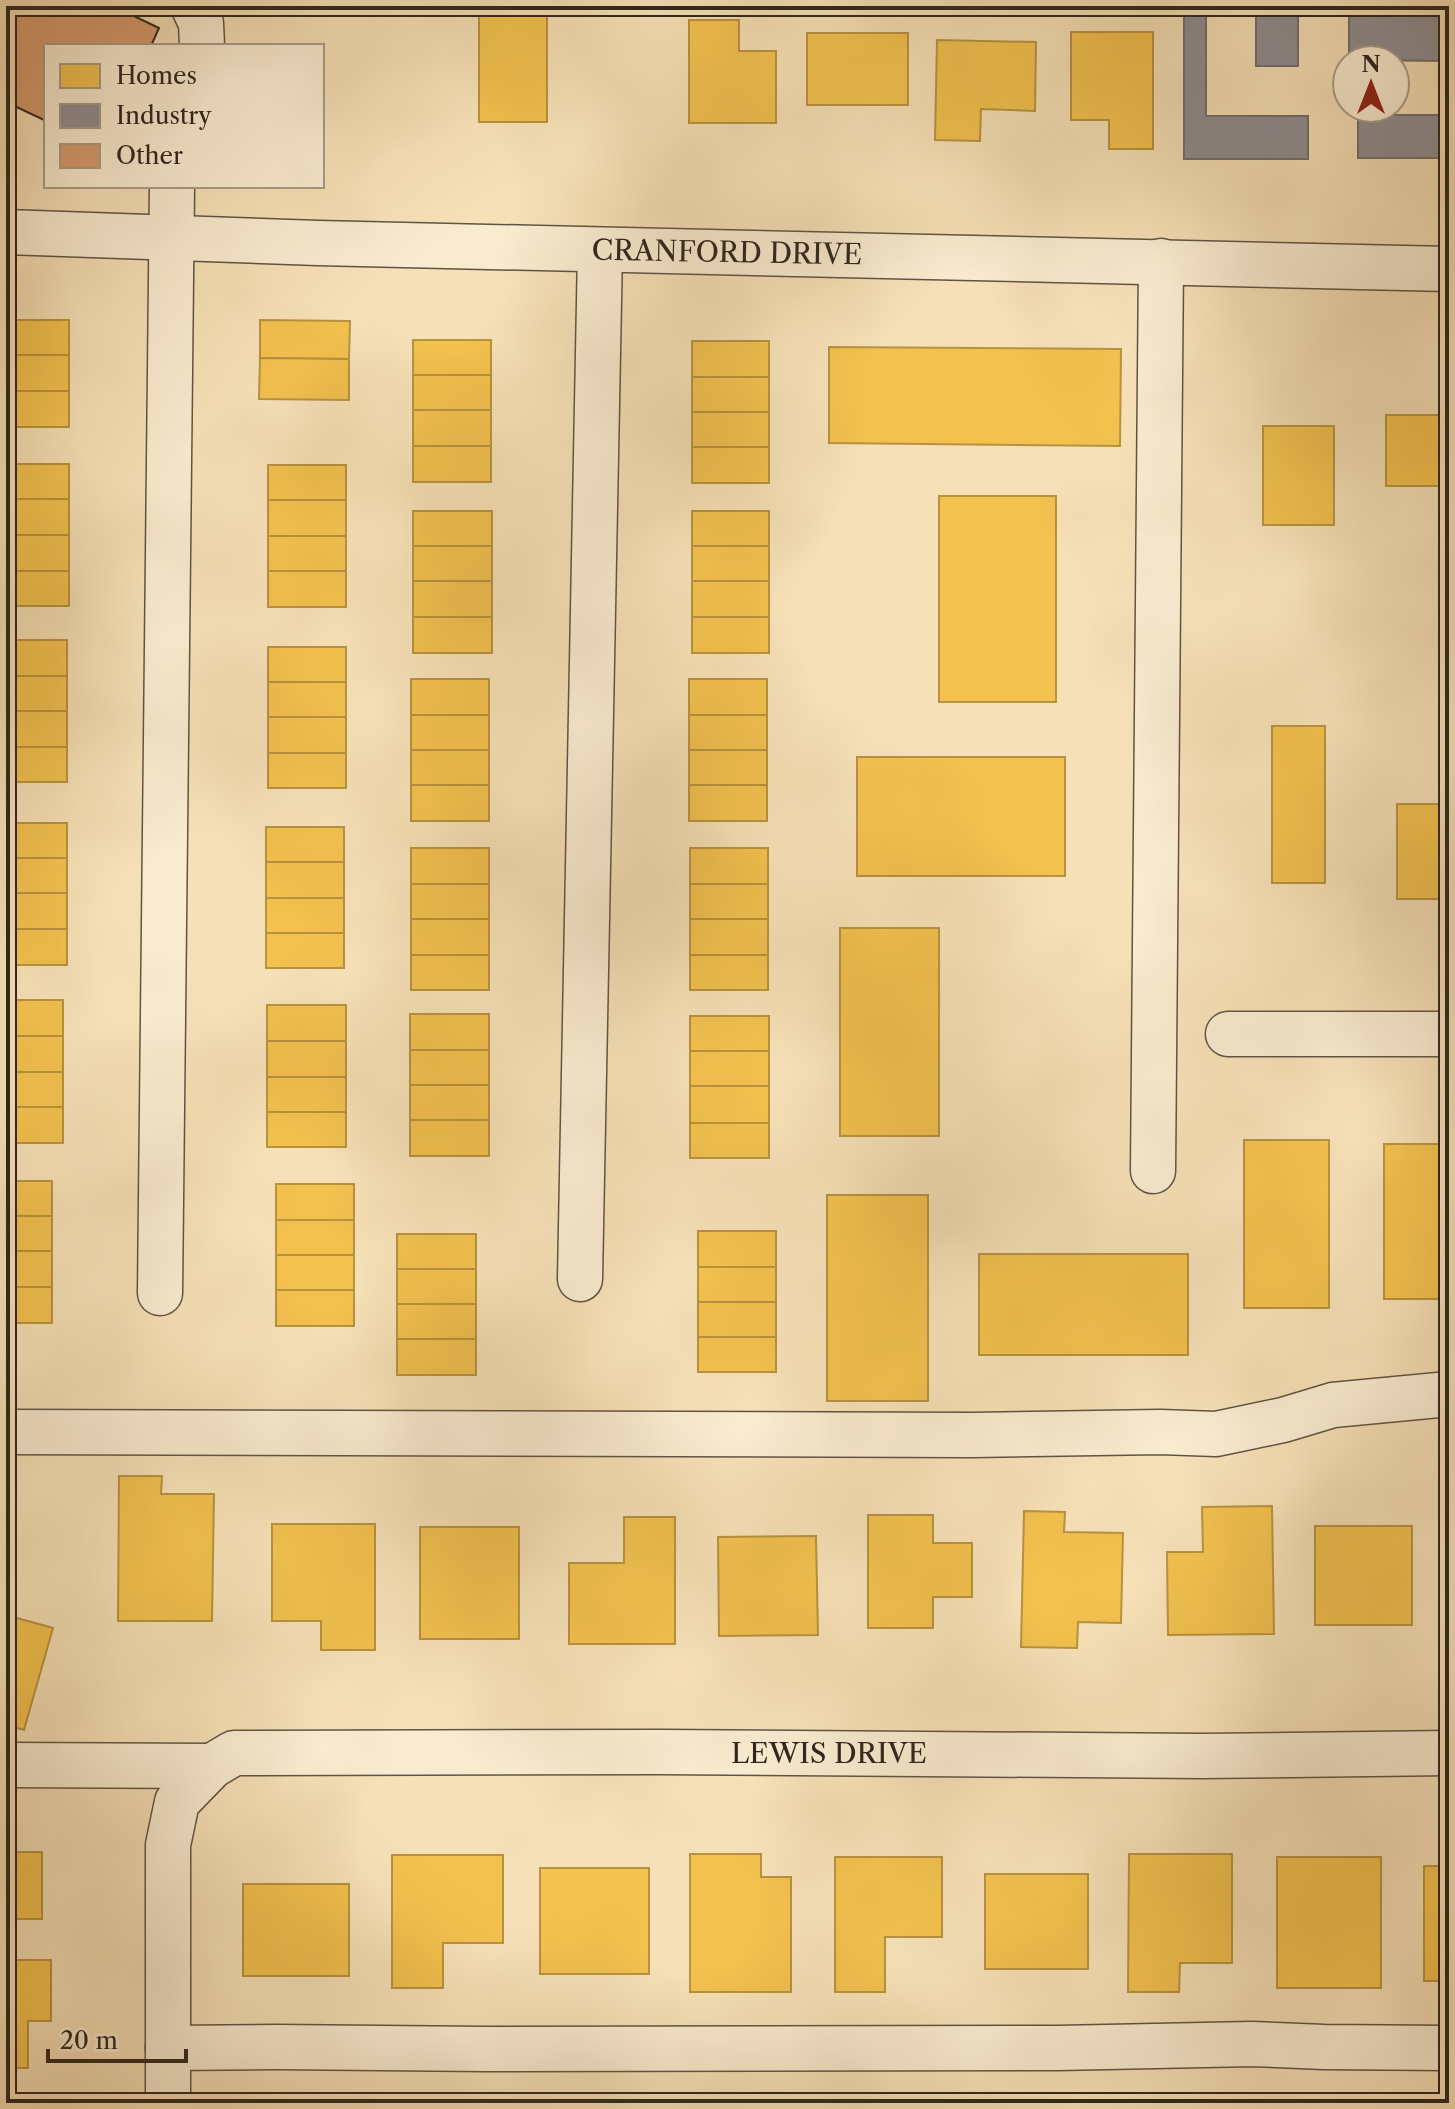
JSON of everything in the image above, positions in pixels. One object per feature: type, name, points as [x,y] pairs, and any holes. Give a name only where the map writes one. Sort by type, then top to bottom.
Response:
[{"type":"street","points":[[193,6],[201,23],[202,44]]},
{"type":"street","points":[[160,1293],[172,188]]},
{"type":"street","name":"CRANFORD DRIVE","points":[[6,232],[600,250],[1449,269]]},
{"type":"street","points":[[580,1279],[600,250]]},
{"type":"street","points":[[1153,1171],[1161,261]]},
{"type":"street","points":[[1228,1034],[1449,1034]]},
{"type":"street","points":[[6,1432],[1216,1434],[1283,1420],[1333,1405],[1449,1394]]},
{"type":"street","name":"LEWIS DRIVE","points":[[212,1766],[234,1753],[1203,1756],[1449,1753]]},
{"type":"street","points":[[6,1765],[212,1766]]},
{"type":"street","points":[[168,2103],[168,1845],[177,1802],[212,1766]]},
{"type":"street","points":[[168,2048],[1058,2048],[1252,2044],[1449,2048]]},
{"type":"building: Homes","points":[[479,6],[547,6],[547,122],[479,122]]},
{"type":"building: Homes","points":[[689,20],[739,20],[739,51],[776,51],[776,123],[689,123]]},
{"type":"building: Homes","points":[[1071,32],[1153,32],[1153,149],[1109,149],[1109,120],[1071,120]]},
{"type":"building: Homes","points":[[807,33],[908,33],[908,105],[807,105]]},
{"type":"building: Homes","points":[[937,40],[1036,42],[1035,111],[981,109],[980,141],[935,140]]},
{"type":"building: Homes","points":[[6,320],[69,320],[69,355],[6,355]]},
{"type":"building: Homes","points":[[260,320],[350,321],[349,359],[260,358]]},
{"type":"building: Homes","points":[[413,340],[491,340],[491,375],[413,375]]},
{"type":"building: Homes","points":[[692,341],[769,341],[769,377],[692,377]]},
{"type":"building: Homes","points":[[829,347],[1121,349],[1120,446],[829,443]]},
{"type":"building: Homes","points":[[6,355],[69,355],[69,391],[6,391]]},
{"type":"building: Homes","points":[[260,358],[349,359],[349,400],[259,399]]},
{"type":"building: Homes","points":[[413,375],[491,375],[491,410],[413,410]]},
{"type":"building: Homes","points":[[692,377],[769,377],[769,412],[692,412]]},
{"type":"building: Homes","points":[[6,391],[69,391],[69,427],[6,427]]},
{"type":"building: Homes","points":[[413,410],[491,410],[491,446],[413,446]]},
{"type":"building: Homes","points":[[692,412],[769,412],[769,447],[692,447]]},
{"type":"building: Homes","points":[[1386,415],[1449,415],[1449,486],[1386,486]]},
{"type":"building: Homes","points":[[1263,426],[1334,426],[1334,525],[1263,525]]},
{"type":"building: Homes","points":[[413,446],[491,446],[491,482],[413,482]]},
{"type":"building: Homes","points":[[692,447],[769,447],[769,483],[692,483]]},
{"type":"building: Homes","points":[[6,464],[69,464],[69,499],[6,499]]},
{"type":"building: Homes","points":[[268,465],[346,465],[346,500],[268,500]]},
{"type":"building: Homes","points":[[939,496],[1056,496],[1056,702],[939,702]]},
{"type":"building: Homes","points":[[6,499],[69,499],[69,535],[6,535]]},
{"type":"building: Homes","points":[[268,500],[346,500],[346,536],[268,536]]},
{"type":"building: Homes","points":[[413,511],[492,511],[492,546],[413,546]]},
{"type":"building: Homes","points":[[692,511],[769,511],[769,546],[692,546]]},
{"type":"building: Homes","points":[[6,535],[69,535],[69,571],[6,571]]},
{"type":"building: Homes","points":[[268,536],[346,536],[346,571],[268,571]]},
{"type":"building: Homes","points":[[413,546],[492,546],[492,581],[413,581]]},
{"type":"building: Homes","points":[[692,546],[769,546],[769,581],[692,581]]},
{"type":"building: Homes","points":[[6,571],[69,571],[69,606],[6,606]]},
{"type":"building: Homes","points":[[268,571],[346,571],[346,607],[268,607]]},
{"type":"building: Homes","points":[[413,581],[492,581],[492,617],[413,617]]},
{"type":"building: Homes","points":[[692,581],[769,581],[769,617],[692,617]]},
{"type":"building: Homes","points":[[413,617],[492,617],[492,653],[413,653]]},
{"type":"building: Homes","points":[[692,617],[769,617],[769,653],[692,653]]},
{"type":"building: Homes","points":[[6,640],[67,640],[67,676],[6,676]]},
{"type":"building: Homes","points":[[268,647],[346,647],[346,682],[268,682]]},
{"type":"building: Homes","points":[[6,676],[67,676],[67,711],[6,711]]},
{"type":"building: Homes","points":[[411,679],[489,679],[489,715],[411,715]]},
{"type":"building: Homes","points":[[689,679],[767,679],[767,715],[689,715]]},
{"type":"building: Homes","points":[[268,682],[346,682],[346,717],[268,717]]},
{"type":"building: Homes","points":[[6,711],[67,711],[67,747],[6,747]]},
{"type":"building: Homes","points":[[411,715],[489,715],[489,750],[411,750]]},
{"type":"building: Homes","points":[[689,715],[767,715],[767,750],[689,750]]},
{"type":"building: Homes","points":[[268,717],[346,717],[346,753],[268,753]]},
{"type":"building: Homes","points":[[1272,726],[1325,726],[1325,883],[1272,883]]},
{"type":"building: Homes","points":[[6,747],[67,747],[67,782],[6,782]]},
{"type":"building: Homes","points":[[411,750],[489,750],[489,785],[411,785]]},
{"type":"building: Homes","points":[[689,750],[767,750],[767,785],[689,785]]},
{"type":"building: Homes","points":[[268,753],[346,753],[346,788],[268,788]]},
{"type":"building: Homes","points":[[857,757],[1065,757],[1065,876],[857,876]]},
{"type":"building: Homes","points":[[411,785],[489,785],[489,821],[411,821]]},
{"type":"building: Homes","points":[[689,785],[767,785],[767,821],[689,821]]},
{"type":"building: Homes","points":[[1397,804],[1449,804],[1449,899],[1397,899]]},
{"type":"building: Homes","points":[[6,823],[67,823],[67,858],[6,858]]},
{"type":"building: Homes","points":[[266,827],[344,827],[344,862],[266,862]]},
{"type":"building: Homes","points":[[411,848],[489,848],[489,884],[411,884]]},
{"type":"building: Homes","points":[[690,848],[768,848],[768,884],[690,884]]},
{"type":"building: Homes","points":[[6,858],[67,858],[67,893],[6,893]]},
{"type":"building: Homes","points":[[266,862],[344,862],[344,898],[266,898]]},
{"type":"building: Homes","points":[[411,884],[489,884],[489,919],[411,919]]},
{"type":"building: Homes","points":[[690,884],[768,884],[768,919],[690,919]]},
{"type":"building: Homes","points":[[6,893],[67,893],[67,929],[6,929]]},
{"type":"building: Homes","points":[[266,898],[344,898],[344,933],[266,933]]},
{"type":"building: Homes","points":[[411,919],[489,919],[489,955],[411,955]]},
{"type":"building: Homes","points":[[690,919],[768,919],[768,955],[690,955]]},
{"type":"building: Homes","points":[[840,928],[939,928],[939,1136],[840,1136]]},
{"type":"building: Homes","points":[[6,929],[67,929],[67,965],[6,965]]},
{"type":"building: Homes","points":[[266,933],[344,933],[344,968],[266,968]]},
{"type":"building: Homes","points":[[411,955],[489,955],[489,990],[411,990]]},
{"type":"building: Homes","points":[[690,955],[768,955],[768,990],[690,990]]},
{"type":"building: Homes","points":[[6,1000],[63,1000],[63,1036],[6,1036]]},
{"type":"building: Homes","points":[[267,1005],[346,1005],[346,1041],[267,1041]]},
{"type":"building: Homes","points":[[410,1014],[489,1014],[489,1050],[410,1050]]},
{"type":"building: Homes","points":[[690,1016],[769,1016],[769,1051],[690,1051]]},
{"type":"building: Homes","points":[[6,1036],[63,1036],[63,1072],[6,1072]]},
{"type":"building: Homes","points":[[267,1041],[346,1041],[346,1077],[267,1077]]},
{"type":"building: Homes","points":[[410,1050],[489,1050],[489,1085],[410,1085]]},
{"type":"building: Homes","points":[[690,1051],[769,1051],[769,1086],[690,1086]]},
{"type":"building: Homes","points":[[6,1072],[63,1072],[63,1107],[6,1107]]},
{"type":"building: Homes","points":[[267,1077],[346,1077],[346,1112],[267,1112]]},
{"type":"building: Homes","points":[[410,1085],[489,1085],[489,1120],[410,1120]]},
{"type":"building: Homes","points":[[690,1086],[769,1086],[769,1123],[690,1123]]},
{"type":"building: Homes","points":[[6,1107],[63,1107],[63,1143],[6,1143]]},
{"type":"building: Homes","points":[[267,1112],[346,1112],[346,1147],[267,1147]]},
{"type":"building: Homes","points":[[410,1120],[489,1120],[489,1156],[410,1156]]},
{"type":"building: Homes","points":[[690,1123],[769,1123],[769,1158],[690,1158]]},
{"type":"building: Homes","points":[[1244,1140],[1329,1140],[1329,1308],[1244,1308]]},
{"type":"building: Homes","points":[[1384,1144],[1442,1144],[1442,1299],[1384,1299]]},
{"type":"building: Homes","points":[[6,1181],[52,1181],[52,1216],[6,1216]]},
{"type":"building: Homes","points":[[276,1184],[354,1184],[354,1220],[276,1220]]},
{"type":"building: Homes","points":[[827,1195],[928,1195],[928,1401],[827,1401]]},
{"type":"building: Homes","points":[[6,1216],[52,1216],[52,1251],[6,1251]]},
{"type":"building: Homes","points":[[276,1220],[354,1220],[354,1255],[276,1255]]},
{"type":"building: Homes","points":[[698,1231],[776,1231],[776,1267],[698,1267]]},
{"type":"building: Homes","points":[[397,1234],[476,1234],[476,1269],[397,1269]]},
{"type":"building: Homes","points":[[6,1251],[52,1251],[52,1287],[6,1287]]},
{"type":"building: Homes","points":[[979,1254],[1188,1254],[1188,1355],[979,1355]]},
{"type":"building: Homes","points":[[276,1255],[354,1255],[354,1290],[276,1290]]},
{"type":"building: Homes","points":[[698,1267],[776,1267],[776,1302],[698,1302]]},
{"type":"building: Homes","points":[[397,1269],[476,1269],[476,1304],[397,1304]]},
{"type":"building: Homes","points":[[6,1287],[52,1287],[52,1323],[6,1323]]},
{"type":"building: Homes","points":[[276,1290],[354,1290],[354,1326],[276,1326]]},
{"type":"building: Homes","points":[[698,1302],[776,1302],[776,1337],[698,1337]]},
{"type":"building: Homes","points":[[397,1304],[476,1304],[476,1339],[397,1339]]},
{"type":"building: Homes","points":[[698,1337],[776,1337],[776,1372],[698,1372]]},
{"type":"building: Homes","points":[[397,1339],[476,1339],[476,1375],[397,1375]]},
{"type":"building: Homes","points":[[119,1476],[162,1476],[161,1494],[214,1494],[212,1621],[118,1621]]},
{"type":"building: Homes","points":[[1272,1506],[1274,1634],[1168,1635],[1167,1552],[1203,1552],[1202,1507]]},
{"type":"building: Homes","points":[[1024,1511],[1065,1512],[1064,1532],[1123,1533],[1121,1623],[1078,1622],[1077,1648],[1021,1647]]},
{"type":"building: Homes","points":[[868,1515],[933,1515],[933,1543],[972,1543],[972,1597],[933,1597],[933,1628],[868,1628]]},
{"type":"building: Homes","points":[[624,1517],[675,1517],[675,1644],[569,1644],[569,1563],[624,1563]]},
{"type":"building: Homes","points":[[272,1524],[375,1524],[375,1650],[321,1650],[321,1621],[272,1621]]},
{"type":"building: Homes","points":[[1315,1526],[1412,1526],[1412,1625],[1315,1625]]},
{"type":"building: Homes","points":[[420,1527],[519,1527],[519,1639],[420,1639]]},
{"type":"building: Homes","points":[[816,1536],[818,1635],[719,1636],[718,1537]]},
{"type":"building: Homes","points":[[6,1615],[53,1628],[24,1730],[6,1725]]},
{"type":"building: Homes","points":[[6,1819],[14,1819],[14,1852],[42,1852],[42,1919],[6,1919]]},
{"type":"building: Homes","points":[[690,1854],[761,1854],[761,1877],[791,1877],[791,1992],[690,1992]]},
{"type":"building: Homes","points":[[1129,1854],[1232,1854],[1232,1963],[1180,1963],[1179,1992],[1128,1992]]},
{"type":"building: Homes","points":[[392,1855],[503,1855],[503,1943],[443,1943],[443,1988],[392,1988]]},
{"type":"building: Homes","points":[[835,1857],[942,1857],[942,1937],[885,1937],[885,1992],[835,1992]]},
{"type":"building: Homes","points":[[1277,1857],[1381,1857],[1381,1988],[1277,1988]]},
{"type":"building: Homes","points":[[1424,1866],[1449,1866],[1449,1981],[1424,1981]]},
{"type":"building: Homes","points":[[540,1868],[649,1868],[649,1974],[540,1974]]},
{"type":"building: Homes","points":[[985,1874],[1088,1874],[1088,1969],[985,1969]]},
{"type":"building: Homes","points":[[243,1884],[349,1884],[349,1976],[243,1976]]},
{"type":"building: Homes","points":[[6,1960],[51,1960],[51,2021],[28,2021],[28,2068],[6,2068]]},
{"type":"building: Industry","points":[[1184,6],[1206,6],[1206,116],[1308,116],[1308,159],[1184,159]]},
{"type":"building: Industry","points":[[1256,6],[1298,6],[1298,66],[1256,66]]},
{"type":"building: Industry","points":[[1349,6],[1449,6],[1449,61],[1411,61],[1411,44],[1349,44]]},
{"type":"building: Industry","points":[[1411,115],[1449,115],[1449,158],[1358,158],[1358,124],[1411,124]]},
{"type":"building: Other","points":[[6,6],[113,6],[159,28],[152,44],[44,44],[44,120],[6,102]]}]
